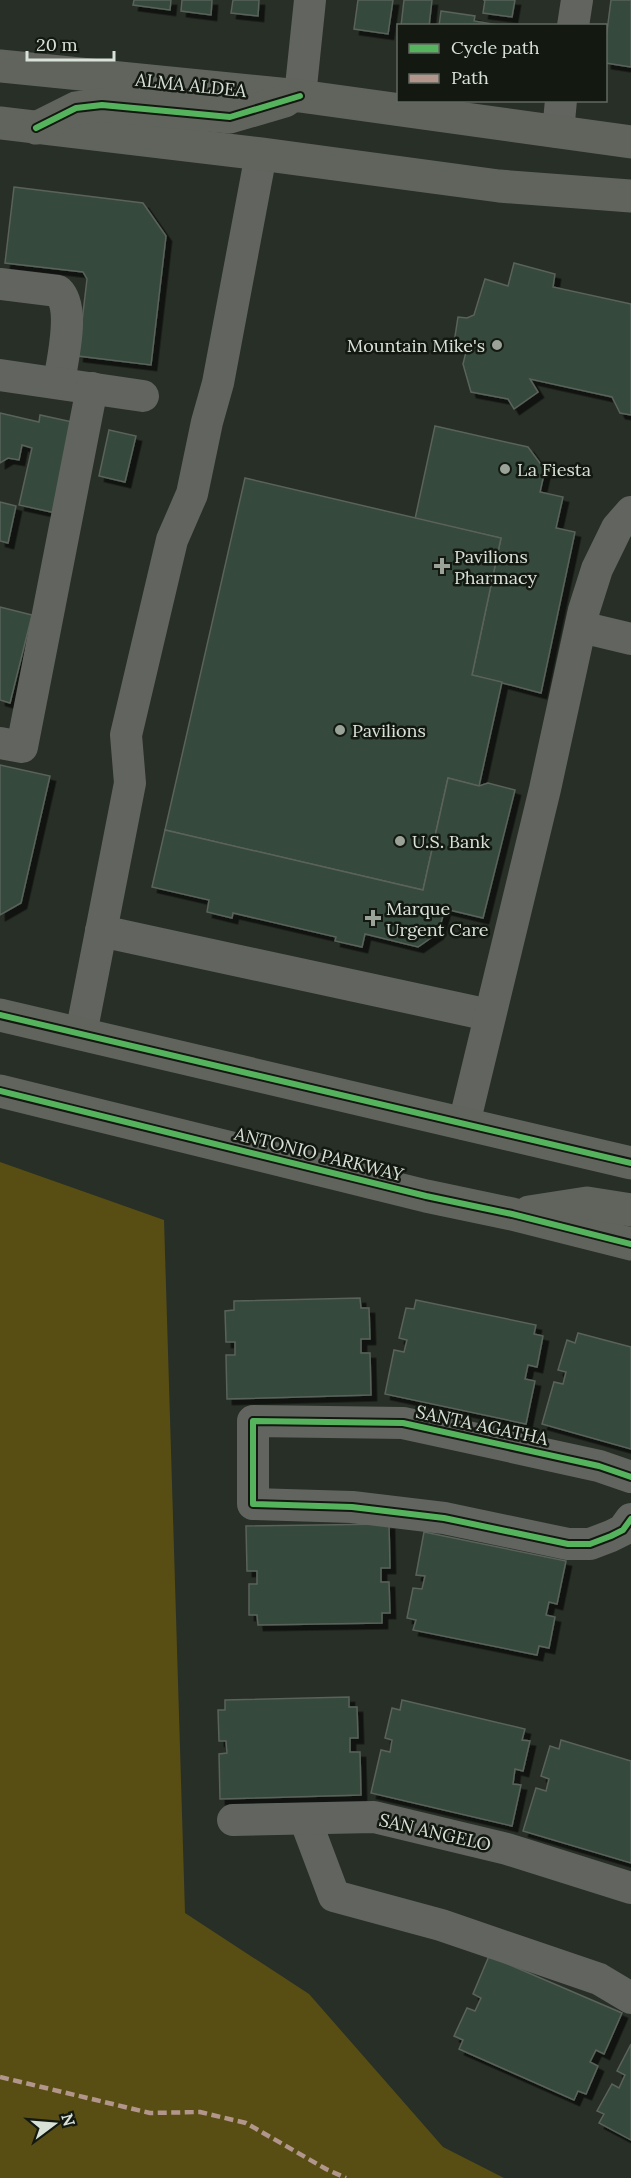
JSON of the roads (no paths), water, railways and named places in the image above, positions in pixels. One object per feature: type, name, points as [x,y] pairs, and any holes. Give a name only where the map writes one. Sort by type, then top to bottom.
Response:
[{"type":"main road","name":"ALMA ALDEA","points":[[0,66],[300,96],[560,116],[631,142]]},
{"type":"main road","points":[[36,128],[76,108],[102,105],[230,117],[300,96]]},
{"type":"main road","points":[[0,123],[261,154],[499,186],[631,196]]},
{"type":"main road","points":[[0,1015],[631,1163]]},
{"type":"main road","name":"ANTONIO PARKWAY","points":[[0,1090],[426,1196],[512,1214],[631,1244]]},
{"type":"main road","points":[[512,1214],[586,1203],[631,1210]]},
{"type":"street","points":[[300,96],[310,0]]},
{"type":"street","points":[[573,24],[577,0]]},
{"type":"street","points":[[81,1034],[130,783],[126,735],[172,540],[192,494],[218,382],[261,154]]},
{"type":"street","points":[[0,284],[58,291],[65,296],[68,317],[59,383]]},
{"type":"street","points":[[0,375],[142,396]]},
{"type":"street","points":[[0,743],[22,747],[92,388]]},
{"type":"street","points":[[464,1124],[545,789],[562,705],[597,568],[617,528],[631,512]]},
{"type":"street","points":[[581,627],[631,639]]},
{"type":"street","points":[[101,932],[489,1015]]},
{"type":"street","name":"SANTA AGATHA","points":[[631,1477],[599,1466],[403,1423],[252,1420],[253,1504],[352,1507],[444,1518],[568,1544],[590,1544],[611,1536],[623,1530],[631,1519]]},
{"type":"street","name":"SAN ANGELO","points":[[233,1820],[374,1817],[507,1850],[631,1888]]},
{"type":"street","points":[[305,1819],[334,1896],[441,1925],[599,1979],[631,1998]]},
{"type":"place","name":"Mountain Mike's","points":[[497,345]]},
{"type":"place","name":"La Fiesta","points":[[505,469]]},
{"type":"place","name":"Pavilions Pharmacy","points":[[442,566]]},
{"type":"place","name":"Pavilions","points":[[340,730]]},
{"type":"place","name":"U.S. Bank","points":[[400,841]]},
{"type":"place","name":"Marque Urgent Care","points":[[373,918]]}]
